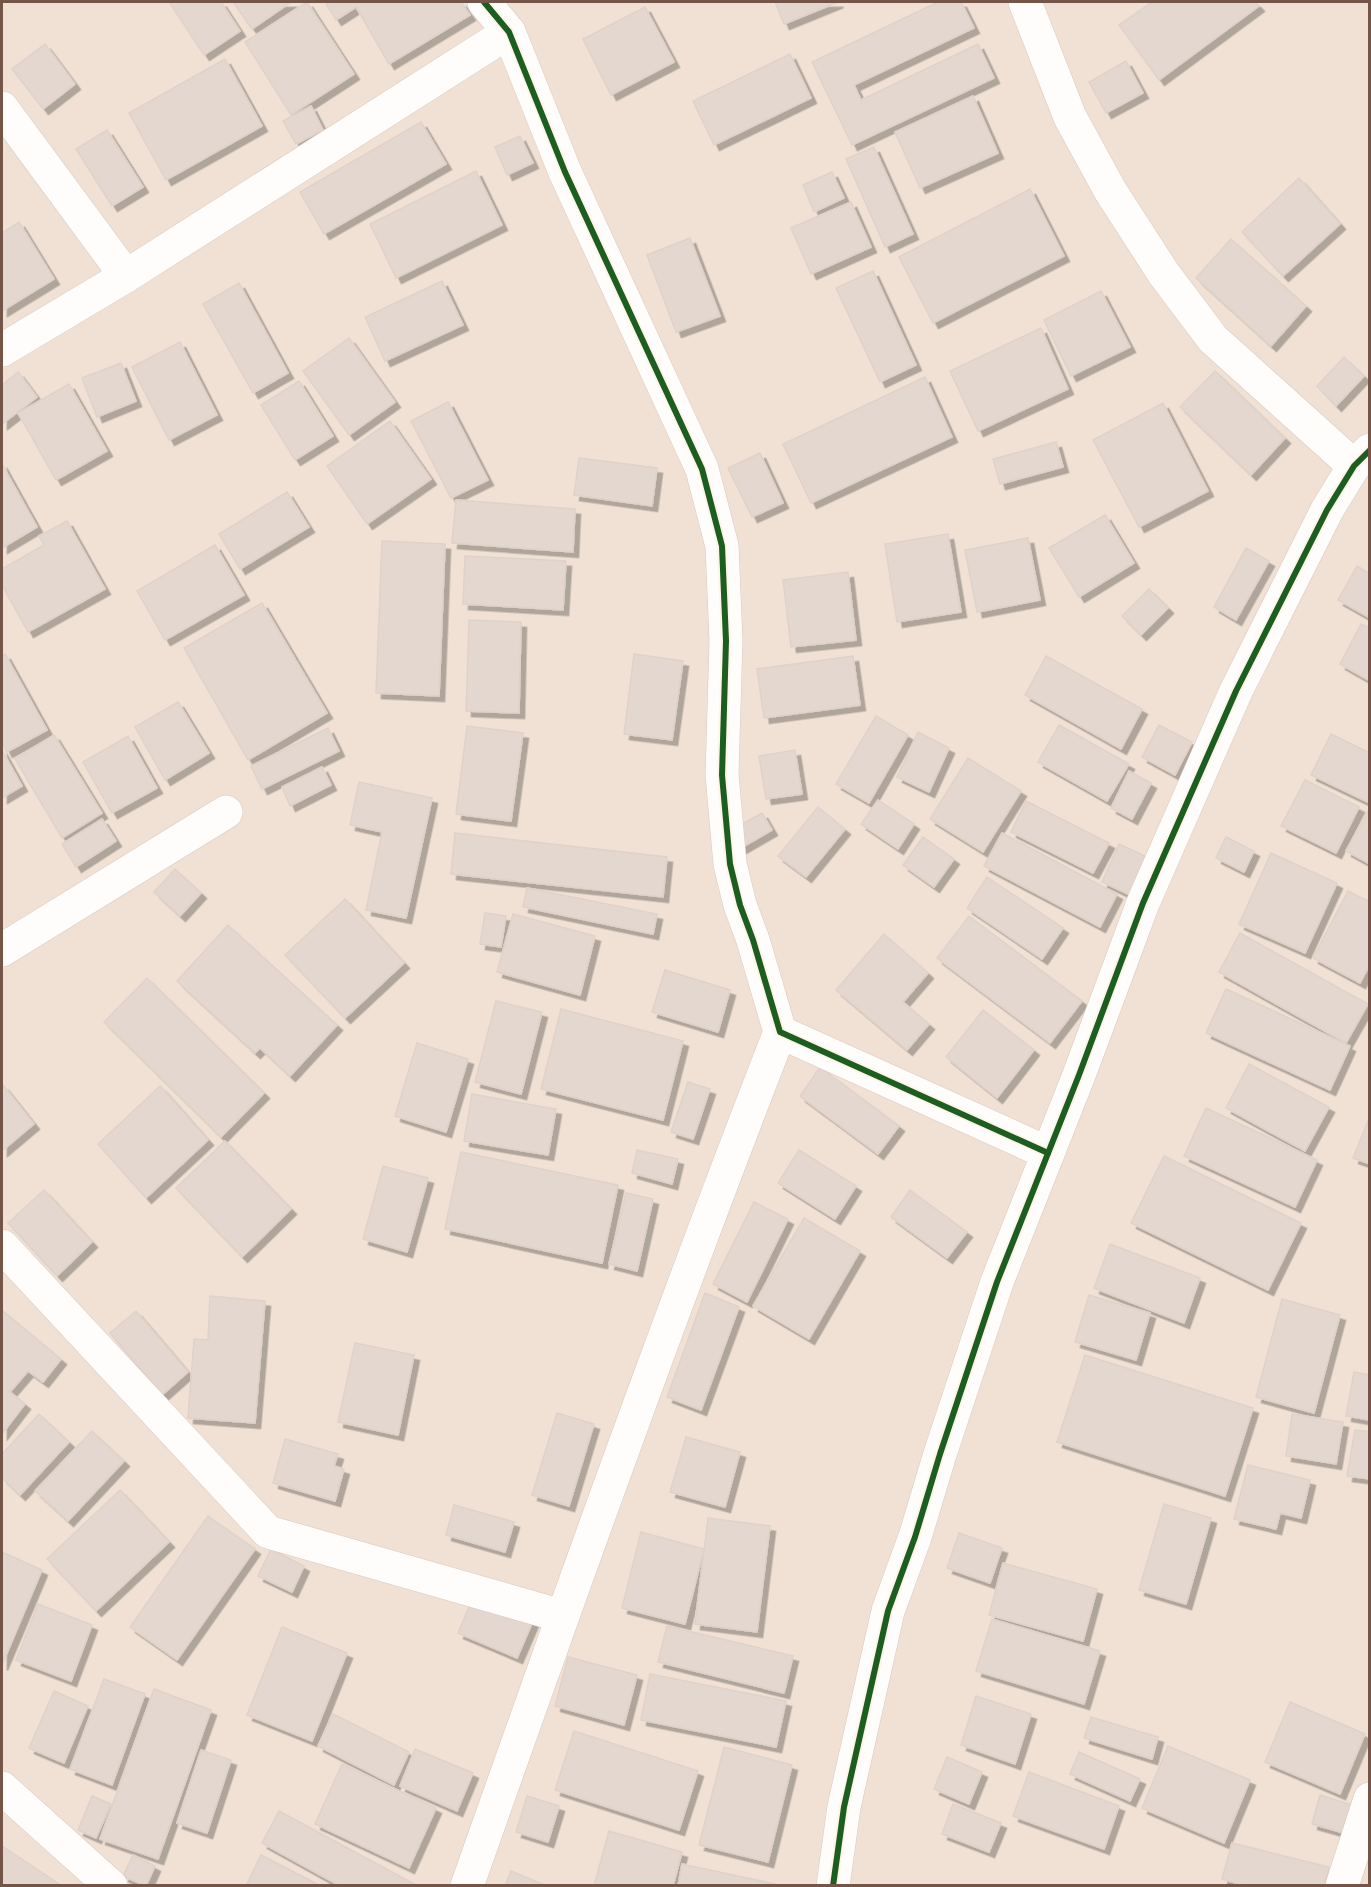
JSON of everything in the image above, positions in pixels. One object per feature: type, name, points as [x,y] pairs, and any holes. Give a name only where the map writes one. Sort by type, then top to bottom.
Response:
[{"type":"street","points":[[466,1886],[699,1239],[780,1032],[753,940],[740,905],[730,864],[722,775],[726,641],[722,546],[702,469],[565,172],[509,32],[484,2]]},
{"type":"street","points":[[833,1886],[844,1807],[888,1611],[915,1537],[997,1282],[1080,1075],[1143,903],[1236,691],[1327,510],[1362,458],[1213,339],[1164,274],[1111,192],[1070,117],[1025,2]]},
{"type":"street","points":[[2,350],[126,276],[509,32]]},
{"type":"street","points":[[2,108],[126,276]]},
{"type":"street","points":[[2,950],[226,812]]},
{"type":"street","points":[[780,1032],[1047,1153]]},
{"type":"street","points":[[2,1246],[268,1532],[562,1616]]},
{"type":"street","points":[[2,1788],[111,1886]]},
{"type":"street","points":[[1342,1886],[1370,1799]]},
{"type":"shaded area","points":[[2,2],[1369,2],[1369,1885],[2,1885]]},
{"type":"building","points":[[169,2],[221,2],[240,31],[204,55]]},
{"type":"building","points":[[233,2],[291,2],[252,29]]},
{"type":"building","points":[[307,2],[354,74],[291,115],[245,42]]},
{"type":"building","points":[[325,2],[461,2],[470,15],[389,64],[356,7],[336,20]]},
{"type":"building","points":[[775,2],[838,2],[784,24]]},
{"type":"building","points":[[938,2],[961,2],[974,28],[854,85],[861,100],[978,44],[994,78],[852,145],[812,62]]},
{"type":"building","points":[[1152,2],[1255,2],[1259,6],[1159,80],[1119,25]]},
{"type":"building","points":[[645,7],[674,62],[611,95],[583,39]]},
{"type":"building","points":[[45,44],[75,84],[43,109],[12,69]]},
{"type":"building","points":[[790,54],[811,98],[714,145],[693,101]]},
{"type":"building","points":[[225,59],[262,126],[166,180],[129,113]]},
{"type":"building","points":[[1126,61],[1143,93],[1106,113],[1089,82]]},
{"type":"building","points":[[973,96],[998,153],[920,188],[895,132]]},
{"type":"building","points":[[311,106],[323,130],[296,144],[283,121]]},
{"type":"building","points":[[421,122],[446,164],[324,234],[300,192]]},
{"type":"building","points":[[107,130],[143,187],[112,206],[76,149]]},
{"type":"building","points":[[520,136],[533,163],[507,175],[495,147]]},
{"type":"building","points":[[874,147],[913,234],[885,247],[846,159]]},
{"type":"building","points":[[476,171],[502,225],[396,278],[370,224]]},
{"type":"building","points":[[832,172],[844,198],[814,212],[803,185]]},
{"type":"building","points":[[1299,178],[1340,224],[1283,276],[1242,232]]},
{"type":"building","points":[[1030,189],[1064,256],[933,323],[899,257]]},
{"type":"building","points":[[851,202],[871,247],[811,274],[791,228]]},
{"type":"building","points":[[19,222],[54,279],[2,311],[2,233]]},
{"type":"building","points":[[690,238],[720,316],[676,332],[647,255]]},
{"type":"building","points":[[1231,239],[1306,306],[1271,346],[1196,278]]},
{"type":"building","points":[[873,271],[916,365],[880,382],[836,288]]},
{"type":"building","points":[[442,281],[463,325],[385,361],[365,317]]},
{"type":"building","points":[[239,283],[288,373],[253,393],[203,304]]},
{"type":"building","points":[[1101,291],[1130,347],[1071,376],[1044,320]]},
{"type":"building","points":[[1041,328],[1068,389],[978,431],[950,371]]},
{"type":"building","points":[[349,338],[395,402],[349,435],[303,371]]},
{"type":"building","points":[[180,342],[217,415],[169,440],[132,367]]},
{"type":"building","points":[[1344,357],[1364,376],[1336,406],[1317,386]]},
{"type":"building","points":[[121,363],[136,401],[97,417],[82,378]]},
{"type":"building","points":[[1215,371],[1285,438],[1251,475],[1180,407]]},
{"type":"building","points":[[18,372],[37,397],[2,424],[2,385]]},
{"type":"building","points":[[925,377],[952,437],[811,503],[783,444]]},
{"type":"building","points":[[299,381],[333,436],[295,460],[261,405]]},
{"type":"building","points":[[69,384],[107,451],[56,480],[18,413]]},
{"type":"building","points":[[448,402],[488,480],[451,498],[411,421]]},
{"type":"building","points":[[1163,403],[1208,491],[1139,527],[1093,440]]},
{"type":"building","points":[[390,421],[431,479],[367,524],[327,466]]},
{"type":"building","points":[[1056,442],[1063,467],[1000,484],[993,459]]},
{"type":"building","points":[[760,453],[783,503],[752,517],[728,468]]},
{"type":"building","points":[[579,458],[657,468],[652,506],[574,495]]},
{"type":"building","points":[[2,464],[37,527],[2,548]]},
{"type":"building","points":[[287,492],[309,527],[240,569],[219,534]]},
{"type":"building","points":[[456,500],[575,509],[573,552],[452,543]]},
{"type":"building","points":[[1105,515],[1134,563],[1079,597],[1049,548]]},
{"type":"building","points":[[67,521],[105,589],[28,632],[2,585],[2,569],[44,545],[39,536]]},
{"type":"building","points":[[948,534],[961,612],[897,622],[885,544]]},
{"type":"building","points":[[1028,538],[1040,600],[977,612],[965,550]]},
{"type":"building","points":[[382,541],[445,544],[439,696],[376,693]]},
{"type":"building","points":[[215,545],[244,595],[165,640],[137,591]]},
{"type":"building","points":[[1246,548],[1269,561],[1236,620],[1214,607]]},
{"type":"building","points":[[465,556],[566,561],[563,610],[463,604]]},
{"type":"building","points":[[1357,566],[1370,574],[1370,618],[1338,600]]},
{"type":"building","points":[[848,572],[856,640],[791,647],[783,580]]},
{"type":"building","points":[[1149,589],[1168,608],[1141,635],[1122,616]]},
{"type":"building","points":[[262,603],[327,713],[248,760],[184,648]]},
{"type":"building","points":[[469,620],[521,622],[519,713],[466,711]]},
{"type":"building","points":[[1361,624],[1370,628],[1370,681],[1340,664]]},
{"type":"building","points":[[5,654],[47,730],[7,752],[2,742],[2,656]]},
{"type":"building","points":[[634,654],[683,661],[672,740],[624,734]]},
{"type":"building","points":[[853,656],[860,705],[764,718],[757,669]]},
{"type":"building","points":[[1046,656],[1142,709],[1121,749],[1025,695]]},
{"type":"building","points":[[178,702],[209,753],[165,780],[135,727]]},
{"type":"building","points":[[876,716],[908,735],[869,803],[836,784]]},
{"type":"building","points":[[1059,725],[1129,764],[1107,801],[1038,762]]},
{"type":"building","points":[[1159,725],[1192,742],[1175,775],[1142,757]]},
{"type":"building","points":[[467,726],[523,733],[511,821],[456,814]]},
{"type":"building","points":[[328,728],[339,751],[262,789],[251,766]]},
{"type":"building","points":[[918,732],[949,748],[929,792],[897,777]]},
{"type":"building","points":[[1331,734],[1370,753],[1370,803],[1311,775]]},
{"type":"building","points":[[54,735],[102,813],[62,838],[15,759]]},
{"type":"building","points":[[128,736],[157,788],[112,813],[83,762]]},
{"type":"building","points":[[2,750],[22,786],[2,798]]},
{"type":"building","points":[[795,750],[802,794],[766,799],[759,756]]},
{"type":"building","points":[[968,758],[1021,791],[983,852],[930,819]]},
{"type":"building","points":[[322,767],[331,785],[290,806],[282,787]]},
{"type":"building","points":[[1129,771],[1151,783],[1132,819],[1111,808]]},
{"type":"building","points":[[1305,780],[1359,807],[1336,853],[1281,826]]},
{"type":"building","points":[[359,782],[432,798],[406,918],[366,910],[382,832],[350,825]]},
{"type":"building","points":[[878,800],[914,824],[898,849],[861,824]]},
{"type":"building","points":[[1026,801],[1109,843],[1093,873],[1011,832]]},
{"type":"building","points":[[818,807],[845,829],[806,877],[778,856]]},
{"type":"building","points":[[1368,811],[1370,812],[1370,864],[1346,851]]},
{"type":"building","points":[[762,813],[772,830],[741,848],[731,830]]},
{"type":"building","points":[[102,819],[116,841],[76,867],[62,844]]},
{"type":"building","points":[[455,833],[667,857],[663,897],[451,874]]},
{"type":"building","points":[[1002,833],[1117,894],[1100,927],[984,866]]},
{"type":"building","points":[[923,837],[954,859],[934,887],[903,865]]},
{"type":"building","points":[[1226,837],[1254,851],[1244,872],[1216,858]]},
{"type":"building","points":[[1119,844],[1147,857],[1130,895],[1102,882]]},
{"type":"building","points":[[1271,853],[1337,883],[1305,953],[1239,924]]},
{"type":"building","points":[[175,869],[201,893],[180,916],[154,892]]},
{"type":"building","points":[[987,877],[1063,928],[1042,959],[967,908]]},
{"type":"building","points":[[527,888],[657,914],[653,934],[523,907]]},
{"type":"building","points":[[1348,891],[1370,902],[1370,964],[1360,983],[1313,958]]},
{"type":"building","points":[[345,899],[404,963],[345,1018],[285,955]]},
{"type":"building","points":[[485,913],[506,916],[501,947],[480,944]]},
{"type":"building","points":[[513,914],[595,936],[580,995],[497,972]]},
{"type":"building","points":[[969,916],[1082,1001],[1050,1043],[937,958]]},
{"type":"building","points":[[228,925],[337,1025],[290,1076],[260,1048],[255,1053],[177,981]]},
{"type":"building","points":[[1240,933],[1368,1004],[1346,1043],[1219,972]]},
{"type":"building","points":[[884,934],[928,973],[903,1002],[929,1024],[907,1050],[836,990]]},
{"type":"building","points":[[665,970],[730,990],[718,1032],[652,1012]]},
{"type":"building","points":[[147,978],[264,1093],[221,1137],[104,1022]]},
{"type":"building","points":[[1226,989],[1350,1046],[1330,1090],[1206,1033]]},
{"type":"building","points":[[496,1001],[542,1012],[521,1094],[475,1082]]},
{"type":"building","points":[[561,1009],[683,1041],[663,1120],[541,1089]]},
{"type":"building","points":[[983,1010],[1034,1050],[997,1098],[946,1057]]},
{"type":"building","points":[[417,1043],[468,1059],[446,1132],[395,1116]]},
{"type":"building","points":[[1249,1064],[1329,1107],[1305,1151],[1226,1108]]},
{"type":"building","points":[[820,1067],[899,1126],[878,1154],[800,1096]]},
{"type":"building","points":[[688,1082],[710,1089],[693,1139],[671,1132]]},
{"type":"building","points":[[2,1086],[34,1124],[2,1151]]},
{"type":"building","points":[[160,1086],[208,1140],[146,1198],[98,1144]]},
{"type":"building","points":[[472,1094],[556,1109],[548,1155],[464,1141]]},
{"type":"building","points":[[1206,1108],[1317,1160],[1295,1207],[1184,1156]]},
{"type":"building","points":[[1370,1116],[1370,1164],[1353,1158]]},
{"type":"building","points":[[225,1141],[291,1209],[242,1257],[176,1188]]},
{"type":"building","points":[[637,1150],[678,1159],[672,1184],[632,1173]]},
{"type":"building","points":[[799,1150],[856,1186],[835,1219],[778,1183]]},
{"type":"building","points":[[461,1152],[618,1185],[602,1263],[445,1229]]},
{"type":"building","points":[[1164,1156],[1301,1223],[1268,1290],[1131,1223]]},
{"type":"building","points":[[383,1166],[428,1178],[407,1252],[363,1239]]},
{"type":"building","points":[[44,1190],[92,1242],[57,1276],[8,1223]]},
{"type":"building","points":[[910,1190],[967,1232],[947,1258],[891,1217]]},
{"type":"building","points":[[626,1193],[653,1199],[637,1271],[609,1264]]},
{"type":"building","points":[[754,1202],[788,1219],[747,1302],[713,1284]]},
{"type":"building","points":[[804,1218],[860,1251],[809,1339],[753,1306]]},
{"type":"building","points":[[1110,1244],[1200,1278],[1184,1323],[1094,1288]]},
{"type":"building","points":[[705,1293],[739,1307],[701,1410],[667,1397]]},
{"type":"building","points":[[1089,1295],[1150,1313],[1136,1360],[1075,1342]]},
{"type":"building","points":[[210,1296],[265,1301],[255,1423],[188,1418],[194,1339],[208,1340]]},
{"type":"building","points":[[1282,1299],[1340,1315],[1314,1413],[1256,1397]]},
{"type":"building","points":[[2,1310],[61,1359],[43,1382],[28,1371],[10,1392],[25,1404],[2,1434]]},
{"type":"building","points":[[136,1311],[188,1372],[162,1395],[110,1333]]},
{"type":"building","points":[[355,1343],[414,1355],[398,1435],[338,1422]]},
{"type":"building","points":[[1085,1355],[1253,1408],[1225,1496],[1057,1442]]},
{"type":"building","points":[[1354,1372],[1370,1375],[1370,1420],[1346,1416]]},
{"type":"building","points":[[557,1413],[594,1424],[569,1506],[532,1495]]},
{"type":"building","points":[[39,1414],[69,1442],[20,1495],[2,1478],[2,1454]]},
{"type":"building","points":[[1292,1414],[1343,1422],[1336,1464],[1286,1456]]},
{"type":"building","points":[[1355,1430],[1370,1432],[1370,1479],[1347,1476]]},
{"type":"building","points":[[92,1431],[124,1461],[68,1521],[35,1491]]},
{"type":"building","points":[[686,1437],[740,1452],[725,1507],[670,1492]]},
{"type":"building","points":[[285,1439],[338,1454],[334,1466],[344,1469],[335,1501],[273,1483]]},
{"type":"building","points":[[1248,1465],[1310,1480],[1301,1518],[1280,1513],[1276,1529],[1234,1519]]},
{"type":"building","points":[[120,1490],[169,1542],[96,1611],[47,1559]]},
{"type":"building","points":[[1164,1504],[1211,1518],[1186,1604],[1139,1590]]},
{"type":"building","points":[[454,1505],[514,1522],[505,1552],[446,1535]]},
{"type":"building","points":[[208,1516],[255,1549],[177,1660],[130,1627]]},
{"type":"building","points":[[708,1518],[770,1526],[757,1632],[695,1624]]},
{"type":"building","points":[[641,1532],[704,1549],[685,1624],[622,1608]]},
{"type":"building","points":[[959,1533],[1002,1548],[990,1583],[947,1568]]},
{"type":"building","points":[[271,1549],[304,1566],[292,1592],[258,1576]]},
{"type":"building","points":[[2,1552],[42,1570],[2,1665]]},
{"type":"building","points":[[1003,1563],[1097,1589],[1083,1641],[989,1615]]},
{"type":"building","points":[[474,1595],[533,1621],[517,1658],[458,1633]]},
{"type":"building","points":[[38,1604],[92,1625],[71,1681],[16,1660]]},
{"type":"building","points":[[992,1619],[1100,1651],[1084,1704],[976,1671]]},
{"type":"building","points":[[667,1626],[793,1656],[784,1693],[658,1662]]},
{"type":"building","points":[[282,1627],[347,1653],[312,1741],[247,1715]]},
{"type":"building","points":[[568,1657],[637,1675],[624,1725],[555,1706]]},
{"type":"building","points":[[650,1674],[786,1701],[776,1747],[641,1720]]},
{"type":"building","points":[[104,1679],[145,1694],[112,1785],[70,1769]]},
{"type":"building","points":[[154,1689],[211,1710],[158,1859],[100,1839]]},
{"type":"building","points":[[54,1691],[88,1706],[64,1763],[29,1748]]},
{"type":"building","points":[[976,1696],[1031,1714],[1015,1764],[961,1745]]},
{"type":"building","points":[[1290,1702],[1365,1734],[1340,1794],[1265,1762]]},
{"type":"building","points":[[333,1714],[409,1752],[394,1785],[318,1746]]},
{"type":"building","points":[[1091,1717],[1158,1737],[1152,1759],[1084,1738]]},
{"type":"building","points":[[574,1731],[698,1771],[679,1830],[555,1790]]},
{"type":"building","points":[[1168,1746],[1250,1780],[1224,1843],[1142,1808]]},
{"type":"building","points":[[724,1747],[792,1765],[768,1862],[699,1845]]},
{"type":"building","points":[[415,1749],[473,1773],[457,1811],[400,1786]]},
{"type":"building","points":[[201,1750],[231,1760],[207,1833],[177,1823]]},
{"type":"building","points":[[1079,1752],[1140,1779],[1130,1801],[1070,1774]]},
{"type":"building","points":[[947,1757],[982,1772],[969,1804],[934,1789]]},
{"type":"building","points":[[342,1764],[436,1808],[409,1868],[315,1824]]},
{"type":"building","points":[[1029,1772],[1119,1806],[1104,1849],[1013,1816]]},
{"type":"building","points":[[1320,1795],[1352,1805],[1344,1833],[1312,1824]]},
{"type":"building","points":[[92,1796],[111,1804],[96,1838],[78,1830]]},
{"type":"building","points":[[527,1796],[559,1806],[548,1842],[516,1832]]},
{"type":"building","points":[[953,1804],[1001,1823],[989,1852],[942,1834]]},
{"type":"building","points":[[279,1811],[418,1886],[340,1886],[262,1843]]},
{"type":"building","points":[[609,1831],[682,1852],[673,1886],[594,1886]]},
{"type":"building","points":[[1232,1843],[1329,1867],[1324,1886],[1246,1886],[1222,1879]]},
{"type":"building","points":[[2,1846],[62,1886],[2,1886]]},
{"type":"building","points":[[133,1855],[155,1866],[146,1886],[123,1876]]},
{"type":"building","points":[[261,1855],[321,1886],[246,1886]]},
{"type":"building","points":[[682,1864],[775,1884],[774,1886],[678,1886]]},
{"type":"building","points":[[511,1871],[547,1886],[505,1886]]},
{"type":"cycle path","points":[[484,2],[509,32],[565,172],[702,469],[722,546],[726,641],[722,775],[730,864],[740,905],[753,940],[780,1032],[1048,1153]]},
{"type":"cycle path","points":[[833,1886],[844,1807],[888,1611],[915,1537],[997,1282],[1079,1075],[1143,903],[1236,691],[1327,510],[1354,466],[1370,450]]}]
